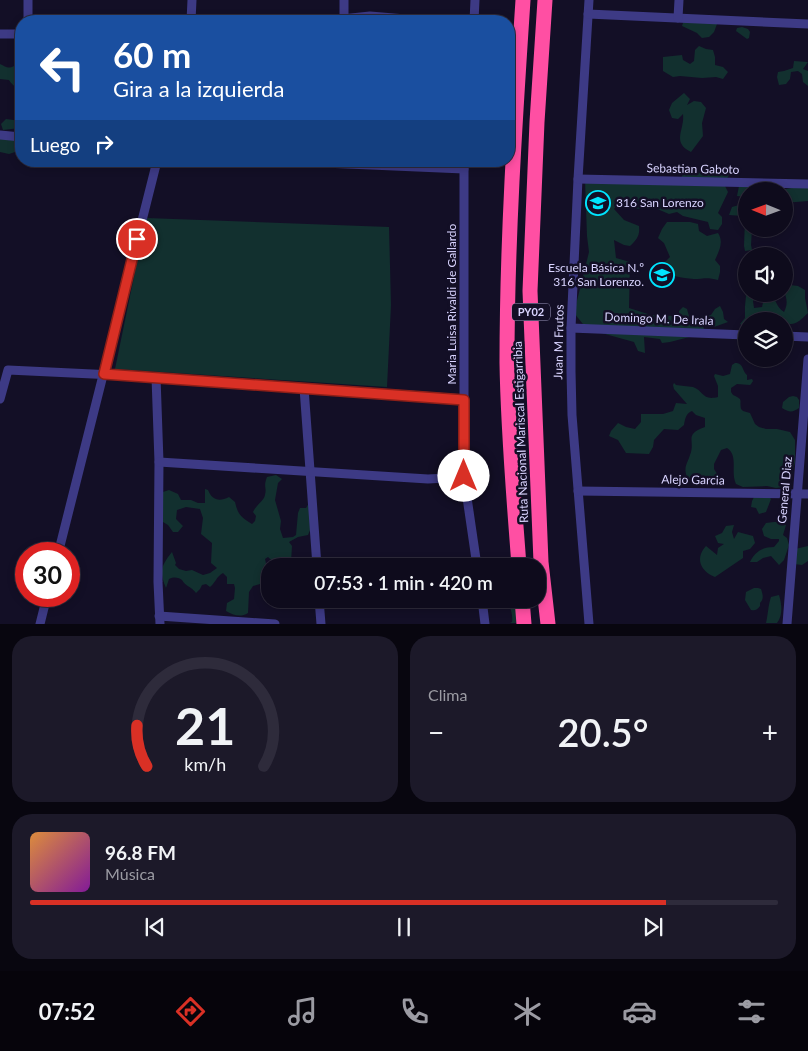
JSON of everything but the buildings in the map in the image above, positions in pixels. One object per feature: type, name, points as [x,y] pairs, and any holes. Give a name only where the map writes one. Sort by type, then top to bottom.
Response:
[{"type":"highway","name":"Ruta Nacional Mariscal Estigarribia","points":[[515,119],[523,0]]},
{"type":"highway","name":"Ruta Nacional Mariscal Estigarribia","points":[[545,0],[537,122],[530,291],[541,562],[548,624]]},
{"type":"highway","name":"Ruta Nacional Mariscal Estigarribia","points":[[512,167],[508,363],[510,457],[519,558]]},
{"type":"highway","points":[[523,608],[524,624]]},
{"type":"street","points":[[28,0],[28,15]]},
{"type":"street","points":[[191,15],[192,0]]},
{"type":"street","points":[[344,0],[344,15]]},
{"type":"street","points":[[474,15],[475,0]]},
{"type":"street","name":"Juan M Frutos","points":[[589,0],[571,328],[572,415],[589,624]]},
{"type":"street","points":[[678,18],[679,0]]},
{"type":"street","points":[[588,14],[808,24]]},
{"type":"street","points":[[0,34],[15,34]]},
{"type":"street","points":[[0,136],[15,137]]},
{"type":"street","points":[[61,542],[156,167]]},
{"type":"street","name":"Maria Luisa Rivaldi de Gallardo","points":[[464,167],[464,476],[476,558]]},
{"type":"street","name":"Sebastian Gaboto","points":[[578,179],[808,184]]},
{"type":"street","name":"Domingo M. De Irala","points":[[571,328],[738,335]]},
{"type":"street","points":[[793,336],[808,337]]},
{"type":"street","name":"General Diaz","points":[[787,624],[808,359]]},
{"type":"street","points":[[0,400],[8,370],[156,377],[464,400]]},
{"type":"street","points":[[156,377],[159,462],[160,620],[275,624]]},
{"type":"street","points":[[304,388],[316,558]]},
{"type":"street","points":[[159,462],[428,479],[464,476]]},
{"type":"street","name":"Alejo Garcia","points":[[578,491],[808,494]]},
{"type":"street","points":[[40,624],[44,607]]},
{"type":"street","points":[[319,608],[320,624]]},
{"type":"street","points":[[483,608],[485,624]]},
{"type":"green space","points":[[684,20],[717,24],[714,32],[709,37],[702,38],[697,33],[682,26]]},
{"type":"green space","points":[[742,27],[750,32],[749,38],[747,39],[736,31],[737,28]]},
{"type":"green space","points":[[15,46],[15,87],[9,80],[0,79],[0,64],[5,67],[14,66]]},
{"type":"green space","points":[[699,46],[713,50],[715,65],[723,67],[728,72],[723,79],[716,77],[673,77],[663,71],[663,57],[682,55],[683,60],[690,64],[694,61],[695,50]]},
{"type":"green space","points":[[794,61],[808,62],[803,69],[808,71],[808,86],[803,82],[802,74],[798,71],[791,72],[790,79],[786,84],[779,85],[778,72],[793,68]]},
{"type":"green space","points":[[684,93],[690,99],[687,105],[694,101],[701,102],[706,108],[702,123],[703,136],[691,152],[685,148],[680,140],[683,114],[678,119],[672,118],[669,110],[672,103]]},
{"type":"green space","points":[[6,119],[15,120],[15,129],[3,130],[1,124]]},
{"type":"green space","points":[[0,137],[15,139],[15,152],[9,154],[0,152]]},
{"type":"green space","points":[[706,170],[729,175],[724,184],[728,192],[718,213],[722,217],[722,224],[718,230],[710,229],[708,222],[683,216],[677,212],[669,214],[655,208],[633,209],[619,202],[614,209],[624,220],[639,226],[639,232],[638,237],[630,246],[614,240],[616,258],[630,262],[629,308],[651,315],[675,316],[679,315],[679,311],[683,307],[687,309],[690,320],[691,318],[711,315],[720,306],[724,319],[728,322],[714,327],[701,322],[704,328],[701,334],[670,342],[662,343],[660,339],[644,337],[645,353],[638,351],[634,342],[587,329],[574,313],[589,252],[585,180],[679,182],[684,172]]},
{"type":"green space","points":[[808,185],[808,201],[793,202],[793,188]]},
{"type":"green space","points":[[738,205],[738,216],[729,215],[732,207]]},
{"type":"green space","points":[[146,218],[389,227],[391,305],[387,387],[115,369]]},
{"type":"green space","points":[[667,222],[698,224],[699,231],[707,236],[718,233],[721,243],[715,260],[720,266],[718,280],[685,278],[663,271],[662,265],[670,257],[664,243],[658,238]]},
{"type":"green space","points":[[744,238],[751,238],[751,247],[744,246]]},
{"type":"green space","points":[[793,285],[805,290],[808,313],[798,322],[793,324],[793,312],[784,312],[787,302],[793,302]]},
{"type":"green space","points":[[745,302],[753,302],[754,308],[762,307],[763,302],[776,302],[784,312],[745,312]]},
{"type":"green space","points":[[738,363],[738,367],[742,367],[747,375],[747,380],[752,379],[753,381],[750,385],[737,384],[731,388],[733,395],[740,399],[741,409],[750,413],[755,424],[759,427],[790,432],[795,440],[795,462],[787,485],[776,488],[767,486],[743,487],[736,484],[733,455],[727,448],[721,450],[714,464],[714,469],[719,477],[716,484],[703,486],[690,482],[686,474],[686,464],[691,450],[691,438],[694,433],[705,427],[705,418],[696,415],[692,411],[685,418],[684,425],[678,430],[664,429],[654,440],[649,454],[626,453],[618,440],[609,436],[618,423],[635,429],[641,422],[641,414],[663,414],[673,411],[676,403],[687,404],[674,389],[674,383],[676,385],[693,387],[709,398],[718,397],[718,386],[714,376],[715,374],[723,376],[730,374],[732,365]]},
{"type":"green space","points":[[793,396],[799,400],[799,408],[791,411],[782,408],[783,402]]},
{"type":"green space","points":[[276,475],[282,479],[278,483],[275,500],[281,521],[280,529],[283,538],[296,535],[300,508],[306,508],[309,503],[313,523],[308,535],[298,537],[289,542],[292,546],[291,558],[261,558],[261,584],[253,586],[249,592],[248,613],[237,615],[226,611],[227,603],[234,599],[235,588],[234,584],[227,584],[227,577],[223,573],[210,587],[206,584],[202,585],[196,593],[182,580],[177,578],[169,579],[166,588],[162,577],[162,569],[172,552],[175,565],[179,569],[192,570],[203,575],[217,568],[211,563],[212,543],[201,534],[203,518],[200,509],[186,507],[177,510],[176,519],[183,526],[178,532],[173,532],[163,522],[160,503],[163,492],[169,490],[178,494],[181,500],[191,500],[198,503],[205,503],[205,489],[216,499],[229,497],[235,502],[240,515],[252,524],[256,516],[253,512],[264,497],[267,477]]},
{"type":"green space","points":[[755,495],[767,495],[771,499],[766,512],[759,514],[756,508],[751,507]]},
{"type":"green space","points":[[782,522],[786,525],[783,535],[787,538],[789,545],[784,560],[779,565],[771,556],[757,562],[750,562],[759,551],[774,547],[779,541],[779,539],[771,539],[764,536],[762,529],[766,523]]},
{"type":"green space","points":[[734,525],[732,532],[734,539],[738,532],[753,536],[755,543],[750,549],[743,551],[743,558],[715,577],[703,568],[700,560],[701,555],[706,546],[717,555],[718,548],[724,544],[718,543],[715,536],[722,533],[726,526]]},
{"type":"green space","points":[[808,546],[808,561],[802,565],[794,564],[795,549]]},
{"type":"green space","points":[[754,588],[761,589],[763,597],[760,606],[757,609],[751,610],[745,600],[746,592]]},
{"type":"green space","points":[[779,595],[781,610],[779,620],[777,623],[766,623],[771,597]]},
{"type":"green space","points":[[510,608],[520,608],[523,623],[510,623],[512,622]]},
{"type":"place","name":"316 San Lorenzo","points":[[598,203]]},
{"type":"place","name":"Escuela Básica N.º 316 San Lorenzo.","points":[[662,275]]},
{"type":"route","points":[[137,239],[104,374],[464,400],[464,476]]}]
